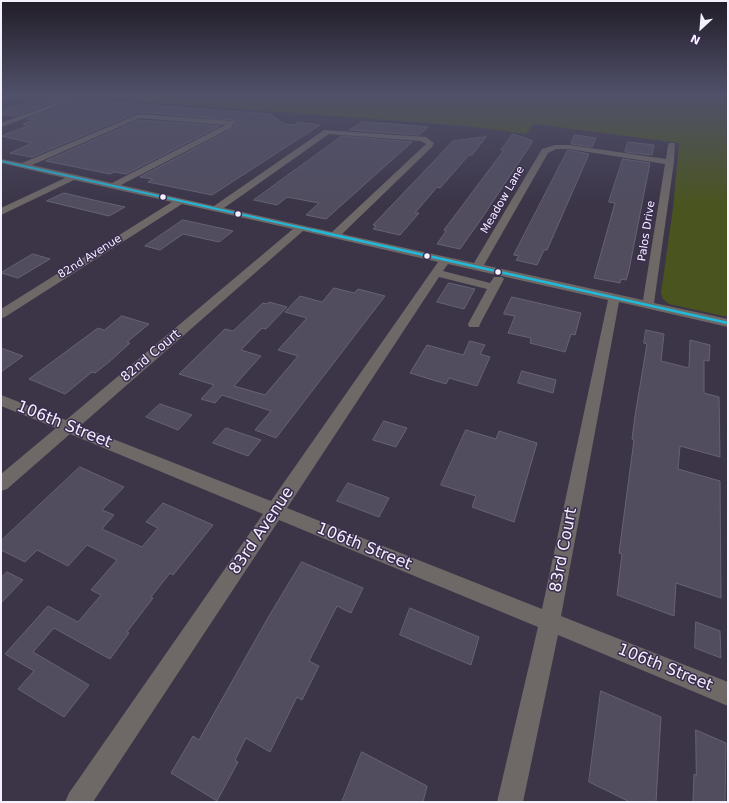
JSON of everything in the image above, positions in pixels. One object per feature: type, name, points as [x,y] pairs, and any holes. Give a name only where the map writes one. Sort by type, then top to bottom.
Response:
[{"type":"street","points":[[24,166],[103,131]]},
{"type":"street","points":[[113,186],[218,131]]},
{"type":"street","points":[[216,209],[327,132],[387,136],[423,140],[430,143],[335,235]]},
{"type":"street","name":"Palos Drive","points":[[648,305],[672,144]]},
{"type":"street","name":"Meadow Lane","points":[[477,267],[545,151],[555,147],[569,147],[670,162]]},
{"type":"street","points":[[1,161],[335,235],[441,266],[494,287]]},
{"type":"street","points":[[1,212],[73,177]]},
{"type":"street","name":"82nd Avenue","points":[[1,314],[180,201]]},
{"type":"street","name":"82nd Court","points":[[1,484],[67,426],[301,228]]},
{"type":"street","points":[[441,266],[477,267],[728,323]]},
{"type":"street","name":"83rd Avenue","points":[[78,802],[441,266]]},
{"type":"street","points":[[474,324],[502,272]]},
{"type":"street","name":"83rd Court","points":[[510,802],[550,621],[614,298]]},
{"type":"street","name":"106th Street","points":[[1,400],[728,694]]},
{"type":"green space","points":[[507,131],[528,131],[526,134]]},
{"type":"green space","points":[[591,131],[728,131],[728,317],[669,304],[663,299],[661,293],[673,208],[679,143]]},
{"type":"building","points":[[13,131],[93,131],[32,157],[10,153],[32,143],[1,136]]},
{"type":"building","points":[[114,131],[209,131],[126,174],[114,172],[110,174],[46,161]]},
{"type":"building","points":[[227,131],[310,131],[212,195],[148,182],[153,179],[140,177]]},
{"type":"building","points":[[370,131],[423,131],[419,135]]},
{"type":"building","points":[[513,134],[533,141],[482,218],[460,249],[437,244],[446,231],[444,230],[504,150],[501,150]]},
{"type":"building","points":[[575,135],[596,138],[592,147],[571,144]]},
{"type":"building","points":[[342,136],[412,142],[326,219],[306,215],[319,203],[287,197],[277,205],[254,200]]},
{"type":"building","points":[[486,137],[472,155],[469,155],[440,188],[437,187],[415,213],[419,213],[400,235],[373,229],[376,226],[373,225],[453,141]]},
{"type":"building","points":[[628,142],[654,145],[652,155],[625,152]]},
{"type":"building","points":[[568,150],[589,154],[547,250],[544,250],[537,265],[516,260],[519,256],[514,255]]},
{"type":"building","points":[[623,159],[650,163],[629,270],[626,280],[621,279],[620,283],[594,278],[615,203],[609,202]]},
{"type":"building","points":[[64,193],[125,207],[109,216],[47,201]]},
{"type":"building","points":[[183,220],[233,231],[219,242],[183,234],[160,250],[145,246]]},
{"type":"building","points":[[33,254],[50,259],[18,278],[1,273]]},
{"type":"building","points":[[449,283],[475,289],[464,309],[437,302]]},
{"type":"building","points":[[334,288],[354,293],[358,289],[385,296],[276,438],[255,430],[271,411],[222,395],[215,403],[201,399],[214,385],[179,374],[225,329],[233,331],[263,303],[268,304],[269,302],[287,307],[266,329],[262,328],[241,350],[261,356],[234,386],[265,395],[298,356],[278,350],[307,318],[285,312],[300,296],[322,302]]},
{"type":"building","points":[[512,297],[581,313],[575,335],[571,334],[565,352],[530,343],[531,338],[508,333],[515,316],[504,314]]},
{"type":"building","points":[[122,316],[149,324],[127,342],[130,343],[109,362],[95,373],[92,372],[65,394],[29,379],[98,328],[104,330]]},
{"type":"building","points":[[646,330],[664,334],[661,361],[689,368],[690,340],[710,345],[709,361],[704,360],[704,393],[719,397],[720,457],[680,446],[678,469],[720,481],[721,598],[676,583],[674,616],[617,595],[622,554],[619,553],[634,440],[632,439],[635,416],[647,344],[644,343]]},
{"type":"building","points":[[470,341],[485,345],[480,354],[490,357],[477,386],[449,378],[446,384],[410,373],[427,345],[463,355]]},
{"type":"building","points":[[1,348],[23,356],[1,372]]},
{"type":"building","points":[[522,371],[556,380],[553,393],[518,383]]},
{"type":"building","points":[[160,404],[192,415],[178,430],[146,417]]},
{"type":"building","points":[[384,421],[407,428],[396,447],[373,440]]},
{"type":"building","points":[[226,428],[261,440],[248,456],[213,443]]},
{"type":"building","points":[[466,430],[496,439],[499,431],[537,443],[514,522],[472,507],[476,496],[441,485]]},
{"type":"building","points":[[80,467],[124,487],[102,510],[114,515],[102,529],[142,547],[158,528],[146,522],[163,503],[213,525],[173,575],[170,573],[151,597],[153,598],[127,632],[129,633],[110,659],[54,628],[33,652],[89,685],[64,717],[18,689],[34,671],[5,654],[48,606],[78,622],[101,595],[91,590],[117,560],[87,545],[68,566],[37,550],[25,562],[1,550],[1,541]]},
{"type":"building","points":[[348,483],[389,498],[379,517],[337,501]]},
{"type":"building","points":[[302,562],[363,588],[351,613],[337,606],[309,661],[319,666],[302,700],[297,697],[270,752],[246,738],[235,760],[238,762],[217,801],[171,773],[193,736],[199,740],[269,616]]},
{"type":"building","points":[[7,572],[23,580],[1,603],[1,578]]},
{"type":"building","points":[[410,608],[479,637],[471,665],[400,635]]},
{"type":"building","points":[[696,622],[720,631],[721,658],[695,648]]},
{"type":"building","points":[[601,691],[661,717],[656,802],[630,802],[589,782]]},
{"type":"building","points":[[696,730],[726,743],[725,802],[693,802],[694,774],[696,775]]},
{"type":"building","points":[[362,752],[427,786],[423,802],[342,802]]},
{"type":"transit line","points":[[1,161],[728,323]]}]
